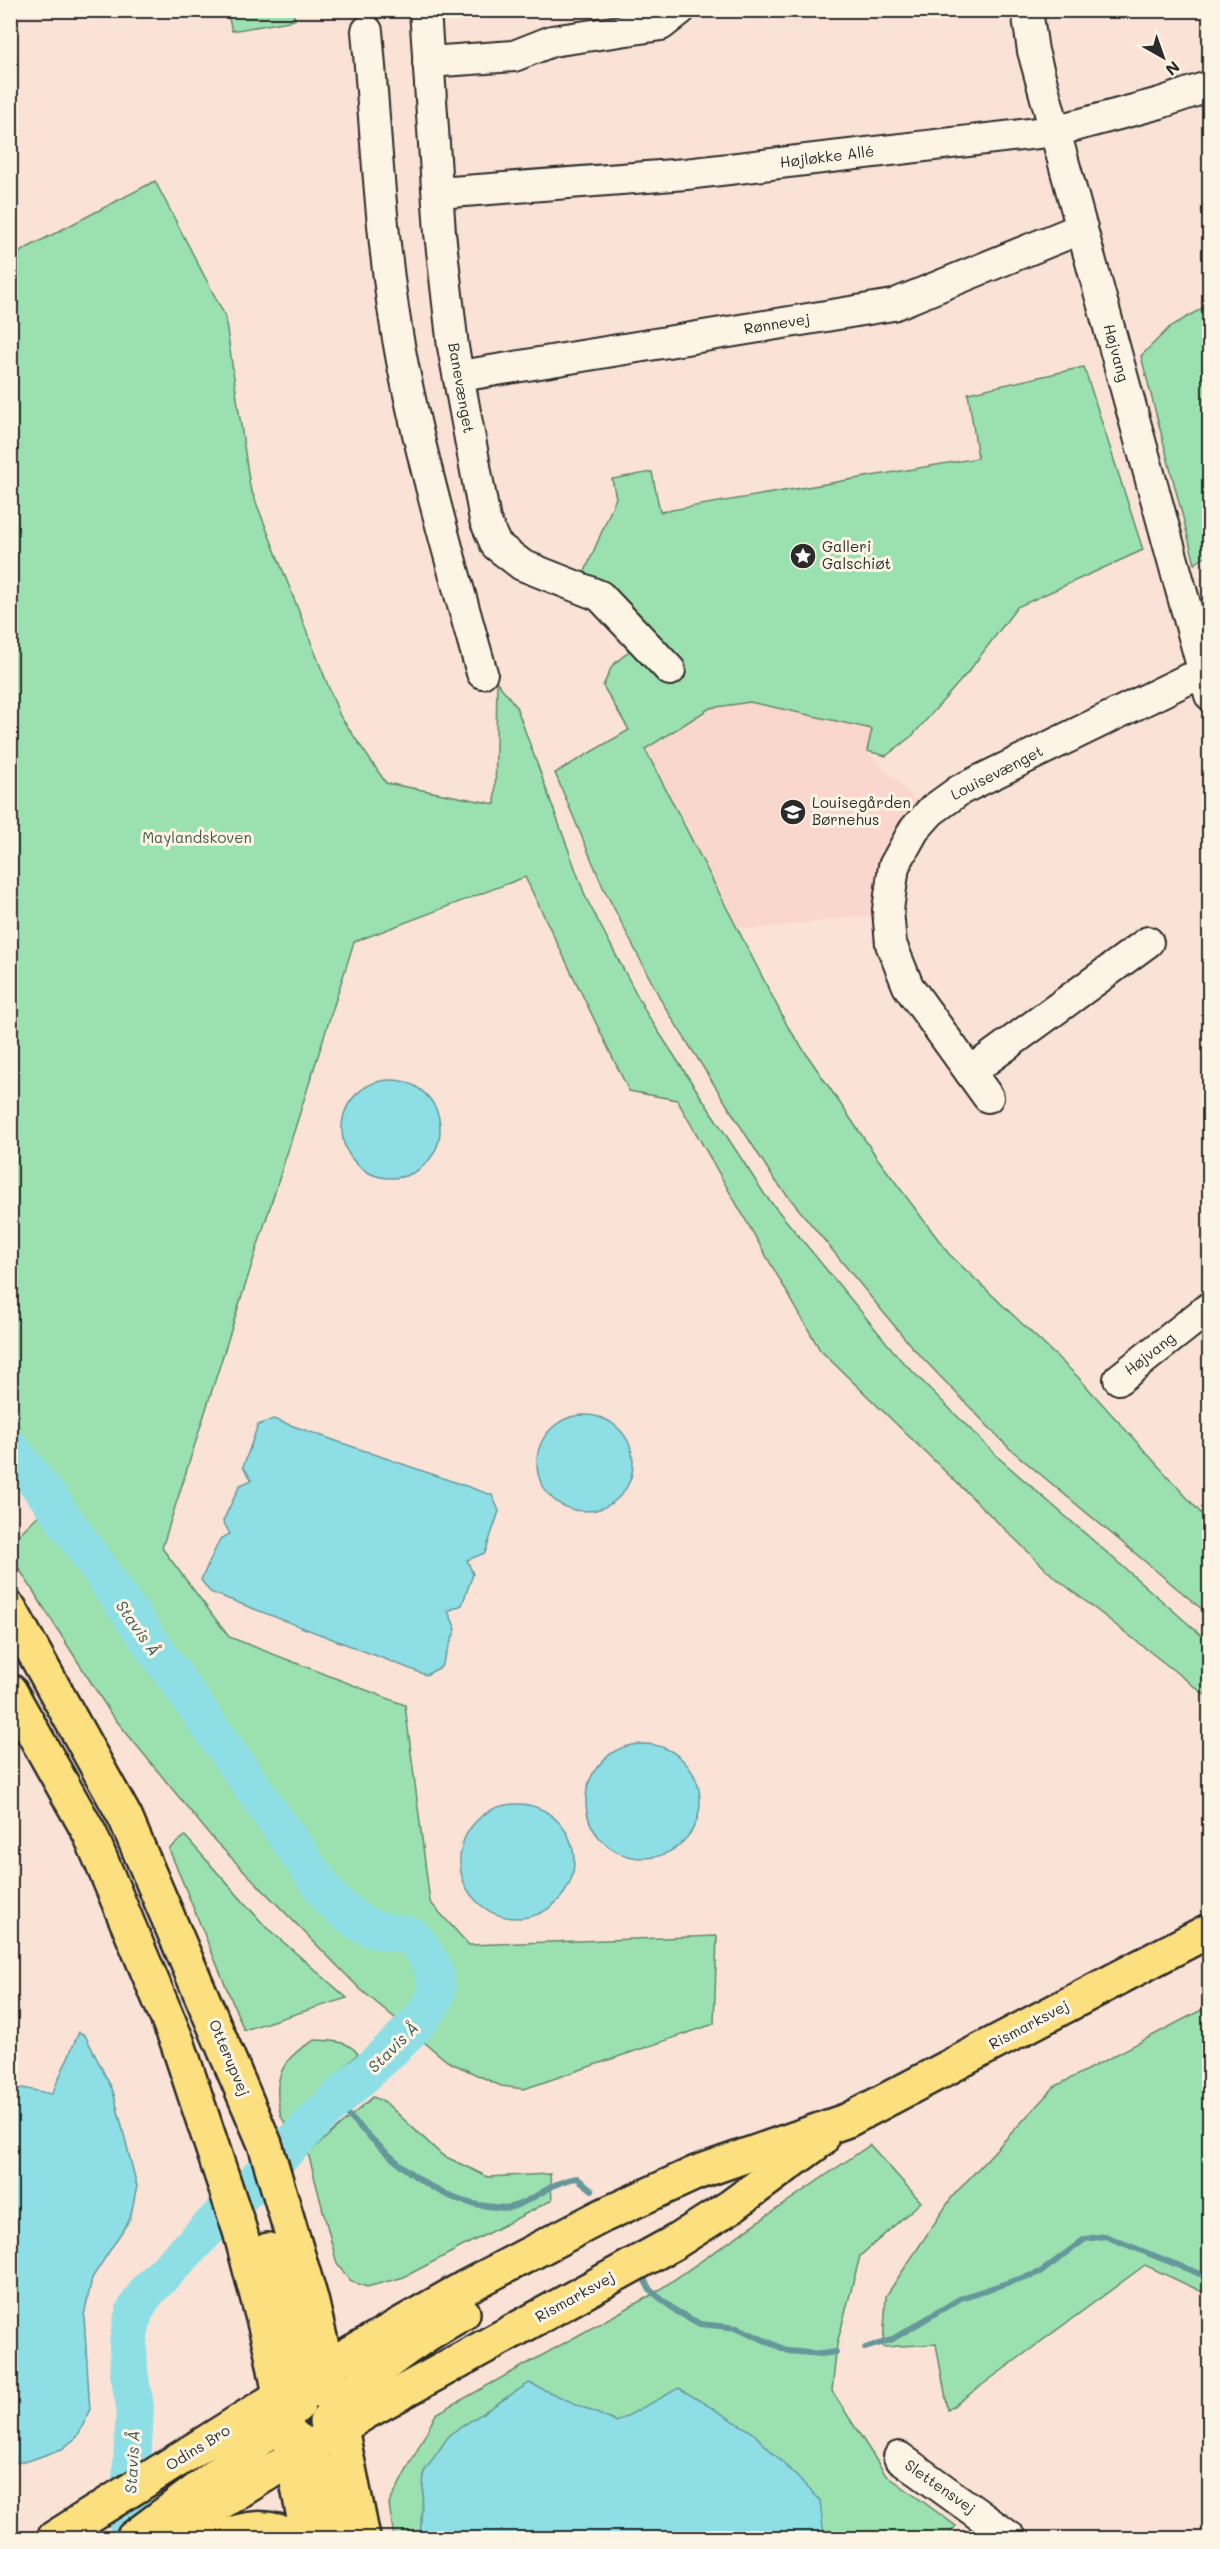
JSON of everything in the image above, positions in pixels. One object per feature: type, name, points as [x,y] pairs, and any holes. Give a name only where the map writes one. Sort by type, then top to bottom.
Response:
[{"type":"main road","name":"Otterupvej","points":[[10,1609],[125,1817],[266,2144],[311,2299],[318,2368],[309,2430],[302,2531]]},
{"type":"main road","name":"Otterupvej","points":[[10,1690],[90,1834],[234,2176],[248,2222],[271,2349],[363,2538]]},
{"type":"main road","name":"Rismarksvej","points":[[309,2430],[318,2368],[602,2216],[696,2173],[848,2120],[1209,1930]]},
{"type":"main road","name":"Rismarksvej","points":[[309,2430],[675,2242],[730,2207],[848,2120]]},
{"type":"main road","points":[[151,2532],[309,2430],[408,2347],[475,2306],[602,2216]]},
{"type":"main road","points":[[248,2222],[291,2332],[318,2368]]},
{"type":"main road","points":[[309,2430],[335,2538]]},
{"type":"main road","name":"Odins Bro","points":[[54,2538],[190,2454],[309,2430]]},
{"type":"main road","points":[[219,2538],[240,2529],[266,2528],[302,2531]]},
{"type":"street","name":"Banevænget","points":[[425,10],[438,193],[453,347],[484,520],[496,545],[522,566],[600,596],[670,670]]},
{"type":"street","points":[[428,62],[514,56],[552,41],[661,25],[680,10]]},
{"type":"street","name":"Højvang","points":[[1027,10],[1033,51],[1208,680]]},
{"type":"street","points":[[367,32],[385,241],[402,358],[422,453],[482,673]]},
{"type":"street","name":"Højløkke Allé","points":[[438,193],[686,174],[1055,131],[1160,103],[1209,86]]},
{"type":"street","name":"Rønnevej","points":[[460,376],[893,304],[1082,228]]},
{"type":"street","name":"Louisevænget","points":[[988,1097],[908,986],[891,944],[888,910],[894,866],[914,830],[931,811],[960,790],[1186,680],[1208,680]]},
{"type":"street","points":[[970,1072],[1148,942]]},
{"type":"street","name":"Højvang","points":[[1119,1379],[1209,1307]]},
{"type":"street","name":"Slettensvej","points":[[898,2457],[1011,2538]]},
{"type":"shaded area","name":"Louisegården Børnehus","points":[[750,702],[873,729],[867,751],[917,802],[901,823],[877,874],[871,915],[756,929],[738,928],[645,749],[710,708]]},
{"type":"green space","points":[[227,11],[293,11],[295,20],[232,31]]},
{"type":"green space","name":"Maylandskoven","points":[[155,181],[225,316],[250,487],[340,716],[386,783],[495,804],[497,682],[516,706],[586,898],[647,1014],[765,1195],[900,1359],[1000,1459],[1209,1642],[1209,1698],[1052,1575],[820,1350],[677,1100],[629,1091],[525,877],[354,942],[162,1548],[229,1637],[405,1705],[430,1902],[469,1945],[717,1936],[714,2024],[524,2089],[501,2086],[447,2061],[360,1989],[214,1840],[111,1714],[11,1556],[11,1542],[52,1502],[10,1448],[11,260],[23,250]]},
{"type":"green space","points":[[1209,304],[1209,553],[1195,564],[1141,356],[1170,327]]},
{"type":"green space","points":[[1084,367],[1143,550],[1017,607],[969,671],[913,735],[886,756],[867,751],[872,729],[750,702],[710,708],[645,749],[788,1027],[878,1159],[949,1254],[1077,1376],[1209,1522],[1209,1615],[1009,1448],[911,1346],[774,1179],[663,1004],[603,887],[555,773],[629,730],[603,686],[612,666],[629,651],[592,607],[573,600],[616,498],[612,479],[652,472],[660,512],[978,458],[968,393]]},
{"type":"green space","points":[[185,1836],[265,1926],[347,1998],[244,2030],[169,1849]]},
{"type":"green space","points":[[1209,2006],[1209,2295],[1145,2265],[948,2410],[936,2344],[883,2347],[886,2296],[952,2197],[1054,2087]]},
{"type":"green space","points":[[315,2040],[344,2044],[358,2054],[287,2125],[282,2119],[278,2099],[279,2079],[292,2057]]},
{"type":"green space","points":[[373,2097],[385,2102],[442,2155],[488,2177],[550,2174],[552,2200],[404,2277],[367,2287],[350,2281],[337,2264],[308,2153]]},
{"type":"green space","points":[[870,2145],[921,2202],[860,2256],[837,2344],[832,2391],[885,2474],[956,2526],[946,2538],[394,2538],[389,2504],[436,2414],[653,2294]]},
{"type":"water","points":[[381,1080],[401,1080],[426,1094],[437,1110],[440,1129],[437,1148],[426,1164],[401,1178],[381,1178],[364,1170],[350,1156],[342,1139],[342,1119],[350,1102],[364,1088]]},
{"type":"water","points":[[585,1415],[603,1419],[619,1429],[629,1445],[633,1463],[629,1481],[619,1497],[603,1507],[585,1511],[567,1507],[551,1497],[541,1481],[537,1463],[541,1445],[551,1429],[567,1419]]},
{"type":"water","points":[[273,1419],[492,1495],[499,1511],[485,1553],[467,1560],[473,1574],[462,1605],[448,1611],[456,1629],[441,1667],[426,1675],[210,1592],[201,1580],[220,1539],[230,1534],[223,1521],[240,1485],[252,1480],[243,1467],[258,1425]]},
{"type":"water","points":[[643,1744],[665,1748],[675,1753],[691,1769],[696,1779],[700,1801],[696,1823],[691,1833],[675,1849],[665,1854],[643,1858],[621,1854],[611,1849],[595,1833],[590,1823],[586,1801],[590,1779],[595,1769],[611,1753],[621,1748]]},
{"type":"water","points":[[517,1804],[539,1808],[557,1821],[570,1839],[574,1861],[570,1883],[557,1901],[539,1914],[517,1918],[495,1914],[477,1901],[464,1883],[460,1861],[464,1839],[477,1821],[495,1808]]},
{"type":"water","points":[[79,2032],[85,2035],[113,2091],[137,2186],[130,2219],[92,2278],[84,2316],[90,2411],[77,2437],[62,2449],[28,2461],[11,2463],[11,2092],[23,2088],[52,2094]]},
{"type":"water","points":[[529,2383],[616,2422],[679,2388],[752,2432],[820,2500],[824,2538],[420,2538],[424,2472],[450,2434]]},
{"type":"waterway","name":"Stavis Å","points":[[10,1448],[52,1502],[332,1901],[369,1927],[412,1936],[430,1962],[437,1985],[431,2005],[407,2034],[334,2102],[217,2219],[148,2290],[134,2312],[128,2342],[129,2372],[135,2407],[128,2538]]},
{"type":"waterway","points":[[335,2102],[385,2152],[423,2182],[465,2202],[499,2208],[511,2207],[559,2183],[577,2178],[592,2190]]},
{"type":"waterway","points":[[865,2348],[891,2340],[961,2298],[1041,2272],[1085,2239],[1105,2236],[1210,2278]]},
{"type":"waterway","points":[[644,2279],[650,2290],[676,2311],[700,2324],[738,2328],[788,2351],[821,2354],[836,2352]]},
{"type":"place","name":"Galleri Galschiøt","points":[[803,556]]},
{"type":"place","name":"Louisegården Børnehus","points":[[793,812]]}]
